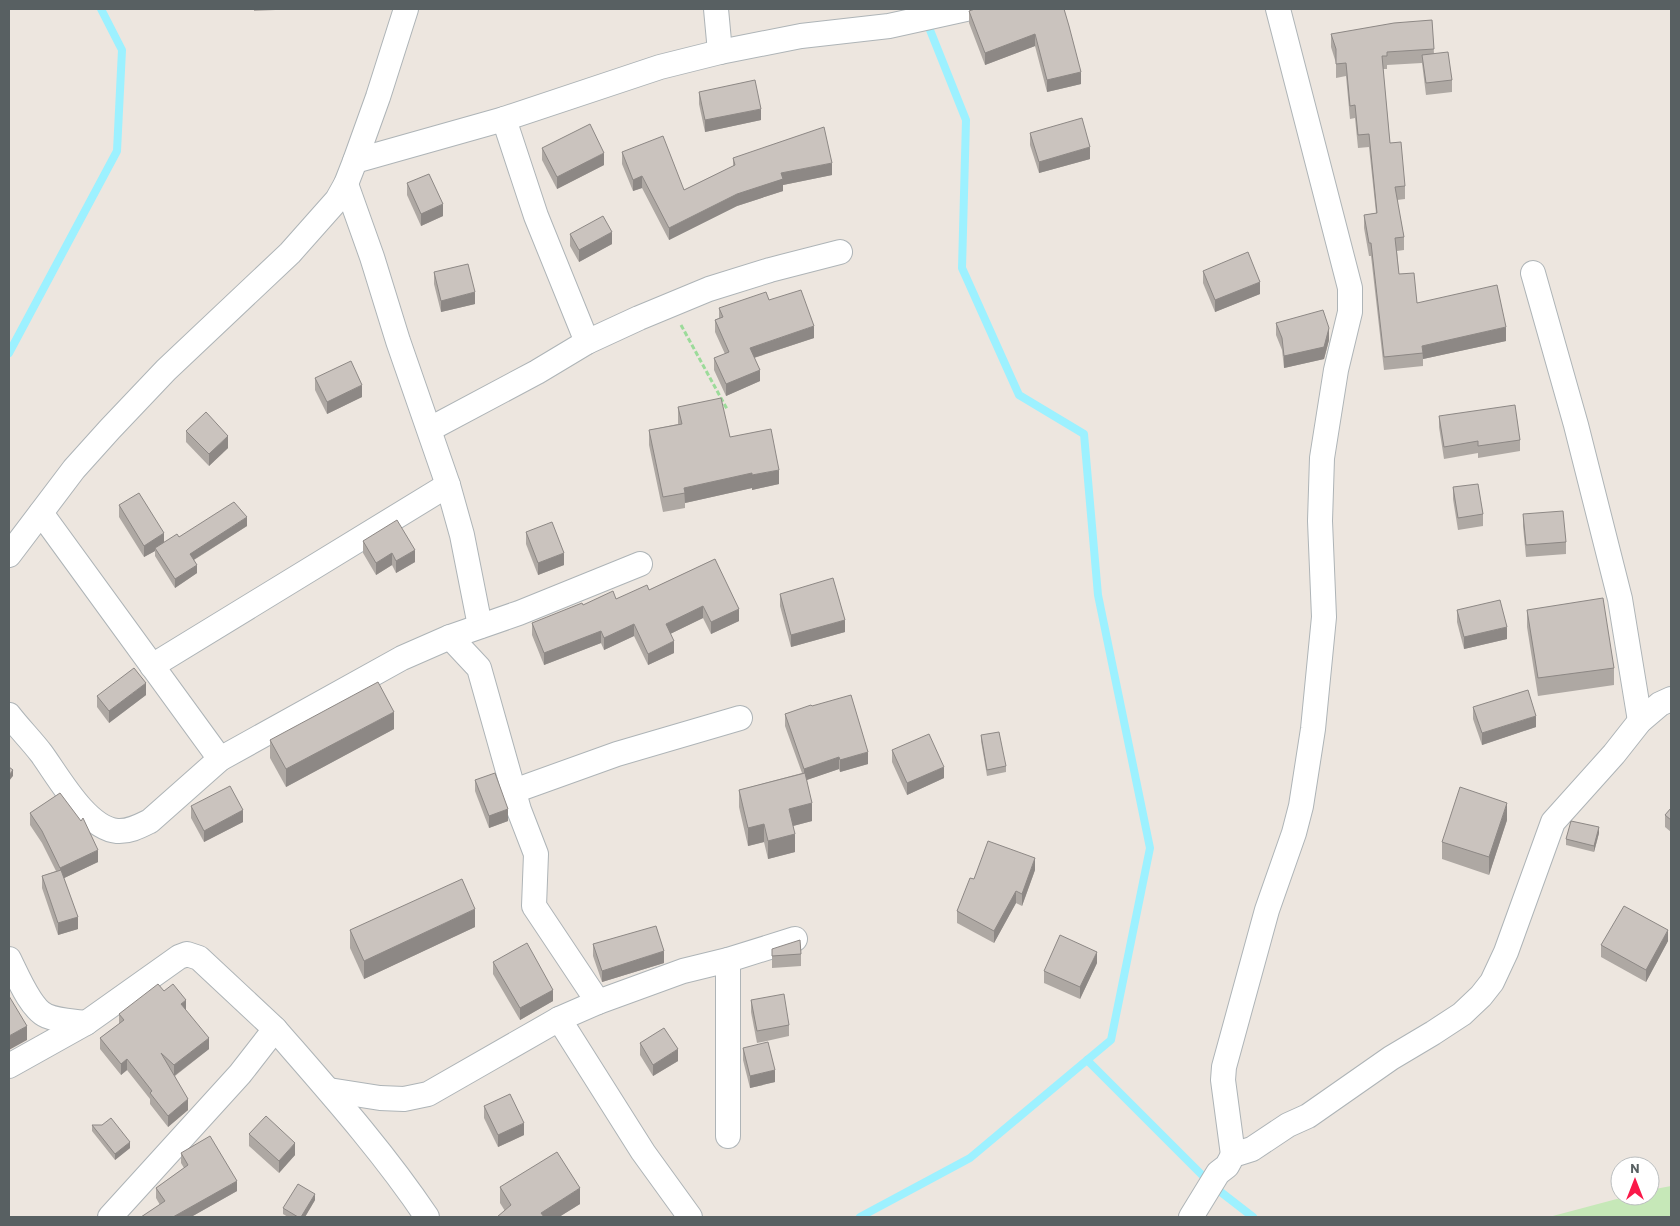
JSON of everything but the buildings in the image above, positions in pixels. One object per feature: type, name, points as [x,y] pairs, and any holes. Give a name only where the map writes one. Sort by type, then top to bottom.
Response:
[{"type":"street","points":[[9,555],[74,469],[110,429],[166,370],[290,253],[337,200],[355,161],[406,9]]},
{"type":"street","points":[[716,9],[720,52]]},
{"type":"street","points":[[355,161],[504,119],[660,67],[720,52],[801,36],[889,26],[966,9]]},
{"type":"street","points":[[1191,1217],[1218,1173],[1227,1166],[1233,1156],[1223,1080],[1224,1067],[1268,910],[1301,806],[1313,729],[1324,617],[1320,521],[1322,458],[1336,370],[1350,312],[1350,288],[1278,9]]},
{"type":"street","points":[[504,119],[536,216],[587,342]]},
{"type":"street","points":[[346,184],[448,485],[462,535],[480,626]]},
{"type":"street","points":[[430,429],[537,372],[587,342],[670,305],[709,289],[840,252]]},
{"type":"street","points":[[1533,273],[1576,424],[1620,600],[1640,721]]},
{"type":"street","points":[[152,666],[448,485]]},
{"type":"street","points":[[41,513],[220,759]]},
{"type":"street","points":[[9,715],[40,752],[78,805],[97,823],[118,831],[136,828],[150,821],[220,759],[402,658],[450,637],[519,613],[640,564]]},
{"type":"street","points":[[450,637],[479,668],[519,810],[536,854],[534,906],[598,1002]]},
{"type":"street","points":[[1233,1156],[1252,1149],[1288,1125],[1308,1116],[1391,1058],[1462,1014],[1481,996],[1492,982],[1506,952],[1553,822],[1614,754],[1640,721],[1660,704],[1671,699]]},
{"type":"street","points":[[514,791],[617,754],[740,718]]},
{"type":"street","points":[[329,1090],[380,1098],[404,1099],[428,1094],[558,1019],[598,1002],[683,971],[728,960],[795,939]]},
{"type":"street","points":[[9,1066],[86,1023],[179,956],[187,954],[199,958],[275,1029],[329,1090],[406,1186],[427,1217]]},
{"type":"street","points":[[9,959],[22,986],[38,1010],[45,1016],[86,1023]]},
{"type":"street","points":[[728,960],[728,1136]]},
{"type":"street","points":[[558,1019],[643,1152],[690,1217]]},
{"type":"street","points":[[110,1217],[240,1074],[275,1029]]},
{"type":"path","points":[[670,305],[727,410]]},
{"type":"green space","points":[[1671,1186],[1671,1217],[1549,1217],[1610,1201],[1610,1206],[1660,1206],[1660,1188]]},
{"type":"waterway","points":[[9,353],[117,151],[122,50],[101,9]]},
{"type":"waterway","points":[[860,1217],[970,1158],[1111,1040],[1150,848],[1098,595],[1084,434],[1019,395],[962,268],[966,120],[926,20]]},
{"type":"waterway","points":[[1087,1060],[1213,1186],[1253,1217]]}]
